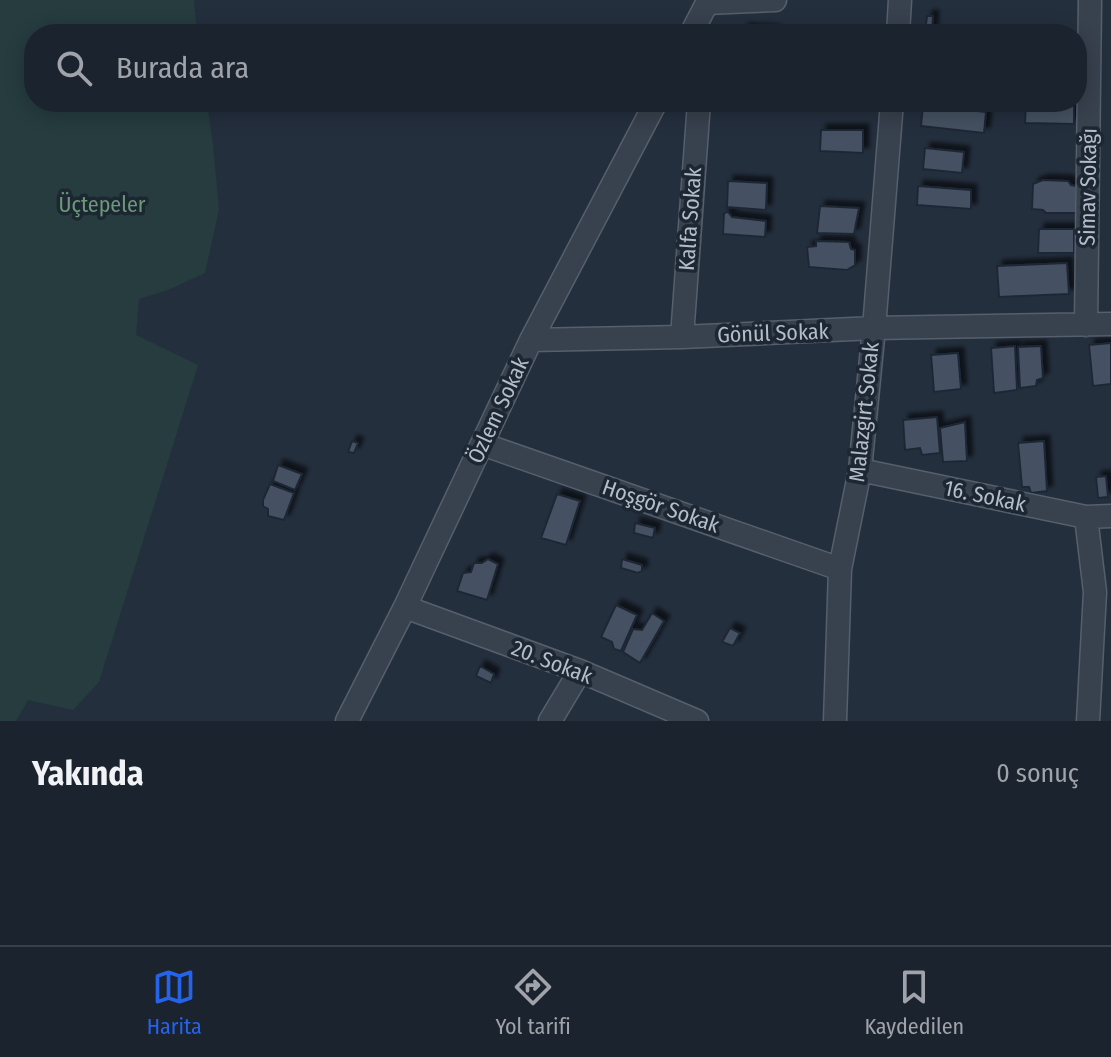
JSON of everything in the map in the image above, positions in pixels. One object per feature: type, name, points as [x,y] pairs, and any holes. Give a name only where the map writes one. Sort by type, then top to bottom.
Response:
[{"type":"street","points":[[706,2],[775,0]]},
{"type":"street","points":[[899,24],[900,0]]},
{"type":"street","name":"Simav Sokağı","points":[[1086,325],[1090,0]]},
{"type":"street","points":[[696,24],[706,2]]},
{"type":"street","points":[[705,24],[706,2]]},
{"type":"street","name":"Özlem Sokak","points":[[347,721],[405,607],[531,340],[651,112]]},
{"type":"street","name":"Kalfa Sokak","points":[[682,337],[698,112]]},
{"type":"street","name":"Malazgirt Sokak","points":[[835,721],[840,569],[860,470],[891,112]]},
{"type":"street","points":[[1088,155],[1111,154]]},
{"type":"street","name":"Gönül Sokak","points":[[531,340],[874,328],[1111,324]]},
{"type":"street","name":"Hoşgör Sokak","points":[[482,444],[840,569]]},
{"type":"street","name":"16. Sokak","points":[[860,470],[1086,517],[1111,516]]},
{"type":"street","points":[[1086,517],[1103,592],[1088,721]]},
{"type":"street","name":"20. Sokak","points":[[405,607],[580,671],[697,721]]},
{"type":"street","points":[[550,721],[580,671]]},
{"type":"green space","name":"Üçtepeler","points":[[0,0],[194,0],[196,24],[24,24],[24,112],[208,112],[219,210],[205,273],[139,299],[136,335],[198,365],[99,682],[73,710],[28,700],[16,721],[0,721]]},
{"type":"building","points":[[927,16],[933,16],[932,24],[926,24]]},
{"type":"building","points":[[922,112],[986,112],[984,133],[921,126]]},
{"type":"building","points":[[1026,112],[1074,112],[1074,124],[1025,123]]},
{"type":"building","points":[[821,130],[863,130],[863,153],[820,151]]},
{"type":"building","points":[[925,148],[964,152],[962,173],[923,169]]},
{"type":"building","points":[[1043,180],[1068,181],[1076,186],[1077,213],[1046,213],[1032,209],[1033,184]]},
{"type":"building","points":[[728,181],[767,183],[766,210],[727,207]]},
{"type":"building","points":[[918,186],[971,190],[971,209],[917,205]]},
{"type":"building","points":[[820,206],[859,208],[854,234],[817,233]]},
{"type":"building","points":[[728,212],[732,217],[766,221],[765,237],[723,234],[724,213]]},
{"type":"building","points":[[1039,229],[1074,229],[1074,253],[1038,253]]},
{"type":"building","points":[[816,241],[849,242],[851,249],[855,250],[855,265],[847,270],[809,267],[807,247],[816,246]]},
{"type":"building","points":[[1067,263],[1069,294],[999,297],[997,266]]},
{"type":"building","points":[[1111,343],[1111,384],[1093,386],[1089,345]]},
{"type":"building","points":[[1015,346],[1017,390],[994,393],[991,348]]},
{"type":"building","points":[[1041,346],[1043,378],[1037,380],[1036,386],[1020,388],[1018,347]]},
{"type":"building","points":[[958,353],[961,389],[934,392],[931,355]]},
{"type":"building","points":[[937,417],[940,453],[922,455],[920,448],[905,450],[903,420]]},
{"type":"building","points":[[965,422],[967,461],[943,462],[940,428]]},
{"type":"building","points":[[352,441],[358,443],[354,453],[348,452]]},
{"type":"building","points":[[1044,441],[1047,491],[1031,493],[1029,487],[1022,487],[1018,443]]},
{"type":"building","points":[[278,465],[302,474],[295,490],[273,481]]},
{"type":"building","points":[[1106,476],[1108,497],[1098,498],[1096,477]]},
{"type":"building","points":[[270,484],[294,493],[284,520],[268,516],[268,509],[263,506]]},
{"type":"building","points":[[557,494],[580,501],[566,545],[541,538]]},
{"type":"building","points":[[635,523],[655,528],[653,538],[634,533]]},
{"type":"building","points":[[488,559],[498,564],[487,600],[457,591],[463,573],[471,572],[474,563]]},
{"type":"building","points":[[622,559],[642,565],[642,571],[638,573],[621,568]]},
{"type":"building","points":[[616,605],[637,615],[621,651],[601,637]]},
{"type":"building","points":[[652,613],[664,621],[640,663],[623,652],[633,629],[642,630]]},
{"type":"building","points":[[730,628],[740,633],[733,646],[722,642]]},
{"type":"building","points":[[480,666],[494,674],[491,683],[476,676]]}]
